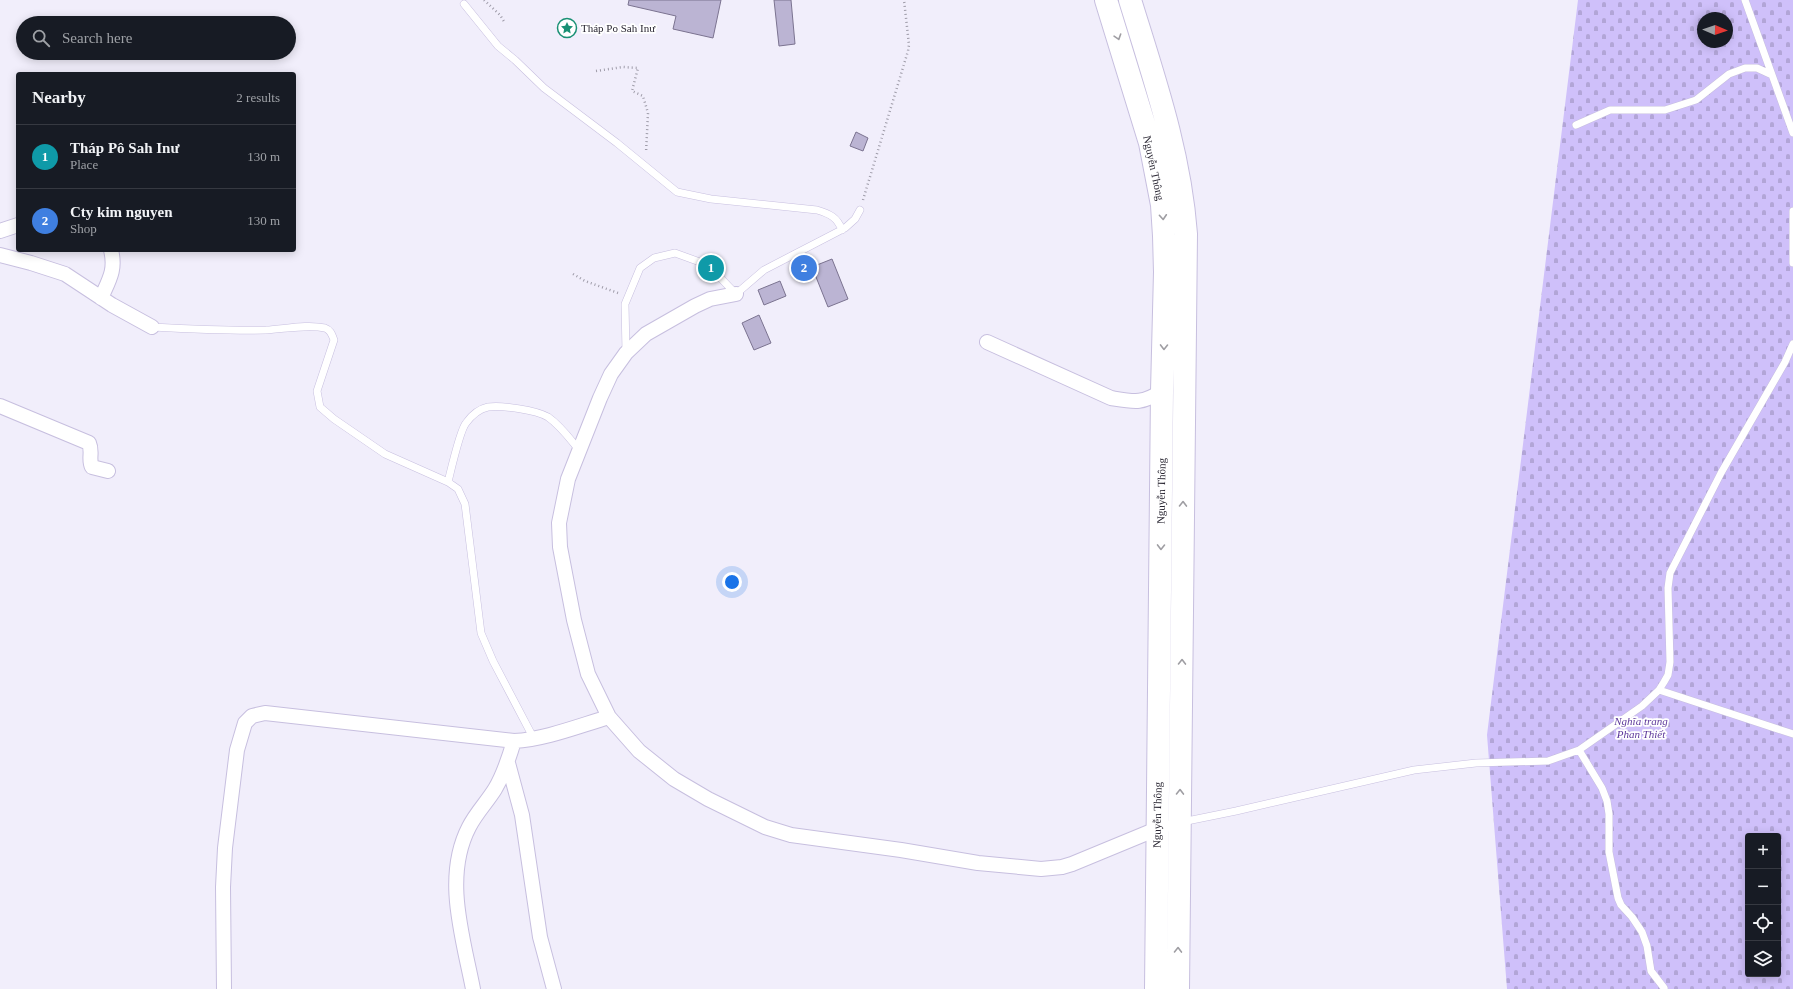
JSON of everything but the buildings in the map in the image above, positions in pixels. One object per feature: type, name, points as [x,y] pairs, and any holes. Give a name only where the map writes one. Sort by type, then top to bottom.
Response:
[{"type":"main road","name":"Nguyễn Thông","points":[[1106,0],[1150,143],[1162,205],[1165,272],[1162,391],[1156,989]]},
{"type":"main road","name":"Nguyễn Thông","points":[[1130,0],[1170,133],[1183,201],[1186,234],[1178,989]]},
{"type":"street","points":[[0,231],[16,226]]},
{"type":"street","points":[[101,298],[112,273],[113,258],[112,252]]},
{"type":"street","points":[[0,255],[65,274],[101,298],[152,326]]},
{"type":"street","points":[[736,294],[710,299],[695,306],[646,334],[626,353],[611,374],[568,479],[558,523],[559,540],[583,656],[592,684],[609,717],[638,751],[674,779],[708,799],[765,827],[791,835],[901,850],[978,863],[1041,868],[1062,867],[1072,864],[1157,828],[1180,822]]},
{"type":"street","points":[[987,342],[1111,398],[1132,402],[1148,399],[1162,391]]},
{"type":"street","points":[[0,406],[89,444],[92,449],[90,459],[92,467],[108,471]]},
{"type":"street","points":[[224,989],[223,887],[229,809],[240,736],[245,724],[252,716],[265,713],[514,741],[534,739],[609,717]]},
{"type":"street","points":[[473,989],[458,911],[457,871],[460,855],[469,828],[495,788],[508,763],[514,741]]},
{"type":"street","points":[[508,763],[522,815],[540,937],[554,989]]},
{"type":"lane","points":[[1745,0],[1770,74],[1793,133]]},
{"type":"lane","points":[[464,4],[498,46],[544,88],[678,192],[695,197],[718,200],[817,210],[831,214],[838,222],[842,230]]},
{"type":"lane","points":[[1576,125],[1610,110],[1665,110],[1696,100],[1729,74],[1745,68],[1757,68],[1770,74]]},
{"type":"lane","points":[[626,353],[625,304],[640,268],[654,258],[675,253],[708,265],[736,294],[764,270],[842,230],[855,219],[860,210]]},
{"type":"lane","points":[[1793,211],[1793,264]]},
{"type":"lane","points":[[152,326],[192,329],[266,330],[314,327],[327,329],[331,332],[334,340],[317,391],[320,407],[334,419],[385,454],[448,482],[458,489],[464,504],[481,632],[493,661],[534,739]]},
{"type":"lane","points":[[1180,822],[1236,811],[1414,770],[1476,763],[1548,761],[1579,750],[1642,706],[1659,690],[1668,674],[1670,662],[1668,588],[1670,572],[1721,473],[1785,362],[1793,344]]},
{"type":"lane","points":[[448,482],[465,424],[478,411],[488,407],[501,406],[526,410],[547,417],[564,431],[580,451]]},
{"type":"lane","points":[[1659,690],[1793,734]]},
{"type":"lane","points":[[1579,750],[1602,788],[1607,801],[1609,814],[1609,852],[1618,898],[1621,905],[1632,917],[1642,932],[1648,946],[1651,971],[1664,988]]},
{"type":"path","points":[[484,0],[500,15],[505,23]]},
{"type":"path","points":[[860,210],[908,51],[909,45],[904,0]]},
{"type":"path","points":[[596,71],[623,67],[638,68],[632,91],[643,96],[648,112],[647,143],[644,165]]},
{"type":"path","points":[[573,274],[585,281],[614,292]]},
{"type":"green space","name":"Nghĩa trang Phan Thiết","points":[[1578,0],[1793,0],[1793,989],[1507,989],[1487,735]]},
{"type":"place","name":"Tháp Po Sah Inư","points":[[567,28]]},
{"type":"place","name":"Tháp Pô Sah Inư","points":[[711,268]]},
{"type":"place","name":"Cty kim nguyen","points":[[804,268]]}]
